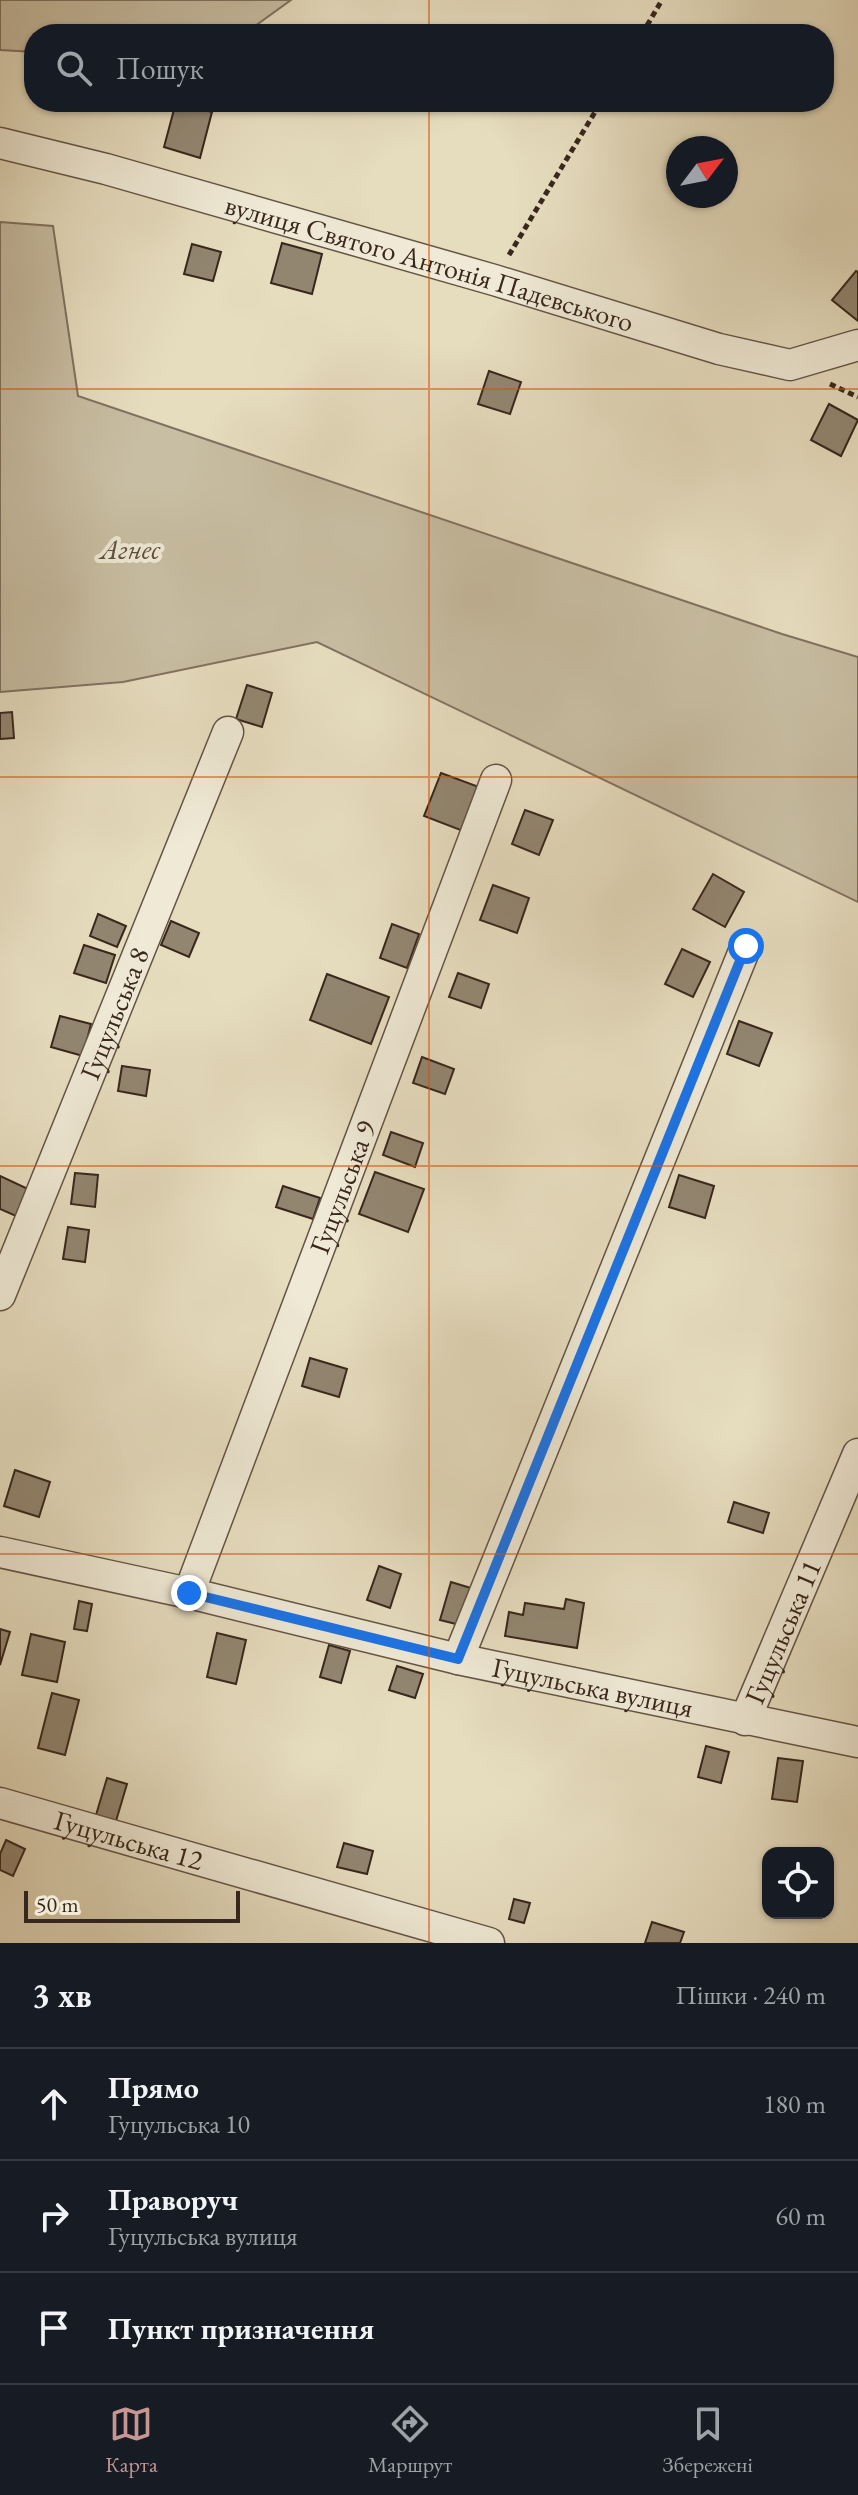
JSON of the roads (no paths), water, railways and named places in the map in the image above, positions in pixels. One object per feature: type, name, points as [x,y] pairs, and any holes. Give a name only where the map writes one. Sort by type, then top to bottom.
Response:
[{"type":"street","name":"вулиця Святого Антонія Падевського","points":[[0,143],[106,169],[494,280],[719,349],[790,365],[858,345]]},
{"type":"street","name":"Гуцульська 8","points":[[0,1295],[228,732]]},
{"type":"street","name":"Гуцульська 9","points":[[189,1593],[496,780]]},
{"type":"street","points":[[458,1659],[746,946]]},
{"type":"street","name":"Гуцульська 11","points":[[745,1720],[858,1454]]},
{"type":"street","name":"Гуцульська вулиця","points":[[0,1552],[189,1593],[458,1659],[858,1742]]},
{"type":"street","name":"Гуцульська 12","points":[[0,1803],[489,1943]]},
{"type":"park label","name":"Агнес","points":[[130,549]]}]
